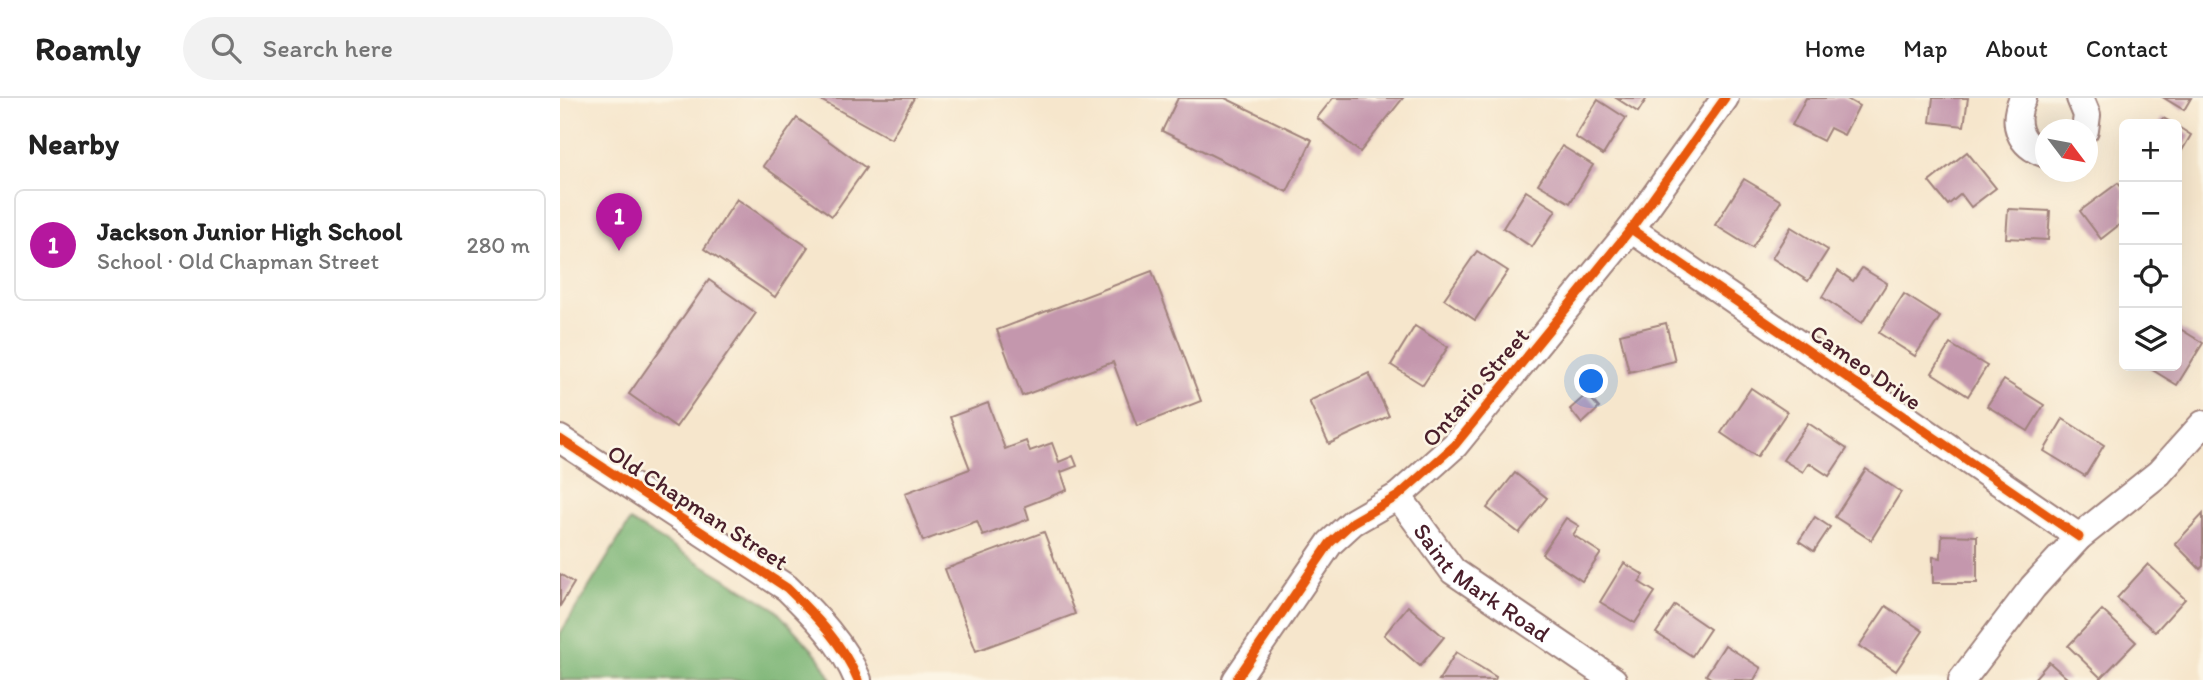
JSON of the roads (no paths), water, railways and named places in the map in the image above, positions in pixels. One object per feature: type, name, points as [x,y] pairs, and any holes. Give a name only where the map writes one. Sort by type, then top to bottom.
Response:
[{"type":"street","name":"Ontario Street","points":[[1236,680],[1330,543],[1353,522],[1398,496],[1455,445],[1631,229],[1725,98]]},
{"type":"street","points":[[2023,98],[2017,112],[2017,126],[2022,139],[2035,149]]},
{"type":"street","points":[[2080,98],[2086,119]]},
{"type":"street","name":"Cameo Drive","points":[[1631,229],[2079,537]]},
{"type":"street","points":[[1962,680],[2033,587],[2079,537],[2159,473],[2203,424]]},
{"type":"street","name":"Old Chapman Street","points":[[560,439],[787,588],[811,610],[838,643],[858,680]]},
{"type":"street","name":"Saint Mark Road","points":[[1398,496],[1453,571],[1613,680]]},
{"type":"place","name":"Jackson Junior High School","points":[[619,251]]}]
